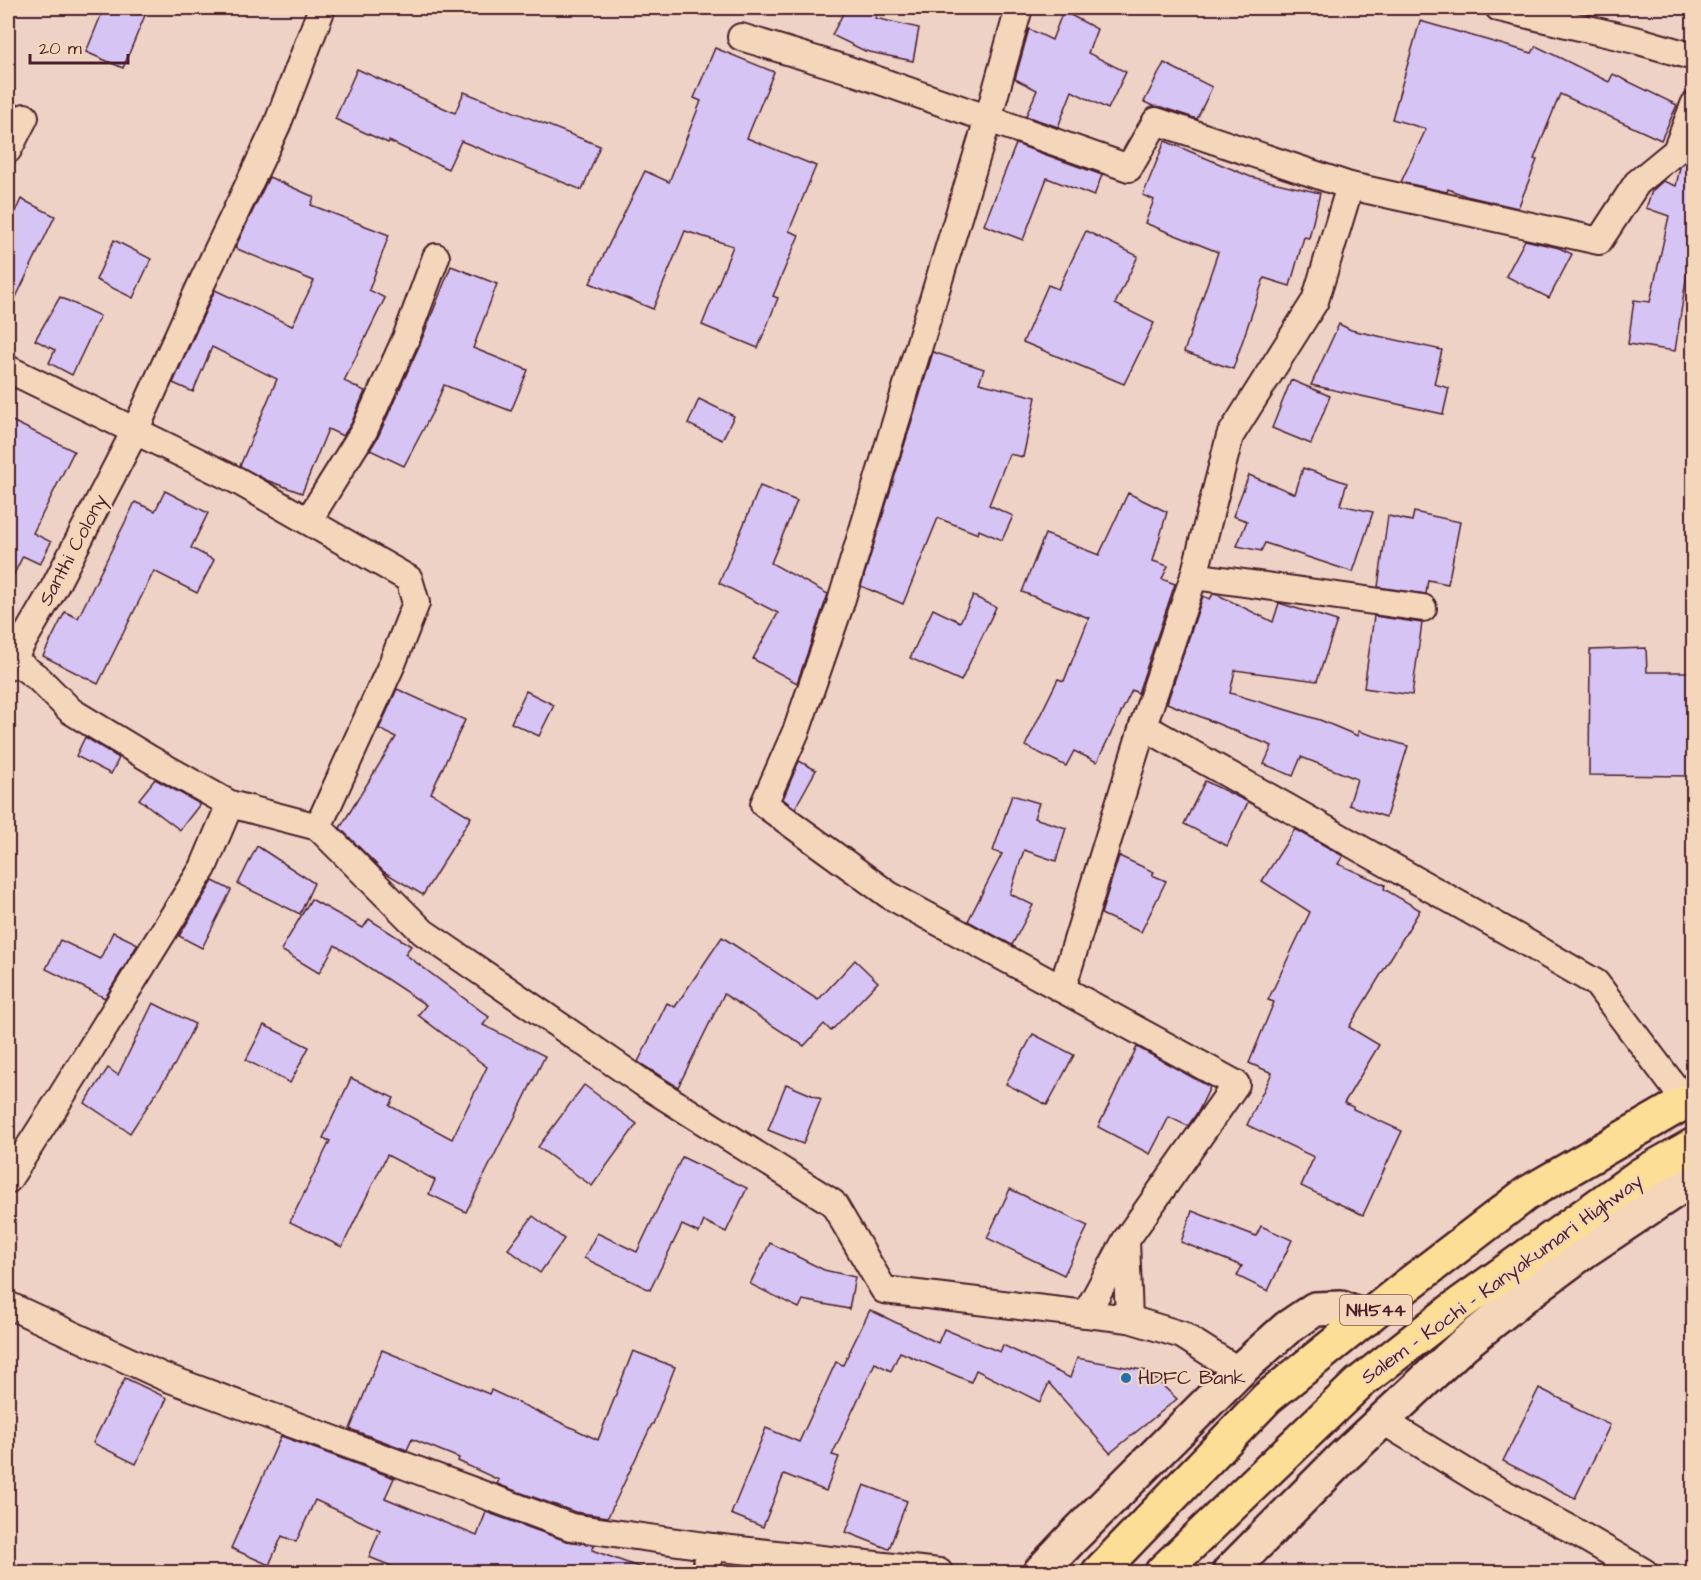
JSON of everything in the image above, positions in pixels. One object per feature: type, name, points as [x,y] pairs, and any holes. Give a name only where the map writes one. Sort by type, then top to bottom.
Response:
[{"type":"highway","name":"NH544","points":[[1099,1572],[1267,1398],[1526,1194],[1689,1099]]},
{"type":"highway","name":"Salem - Kochi - Kanyakumari Highway","points":[[1162,1572],[1358,1384],[1460,1304],[1642,1174],[1694,1145]]},
{"type":"street","name":"Santhi Colony","points":[[10,663],[54,588],[135,431],[277,125],[322,8]]},
{"type":"street","points":[[1019,8],[988,119],[840,605],[797,729],[764,804],[890,895],[1236,1084],[1126,1240],[1086,1314]]},
{"type":"street","points":[[1499,8],[1639,41],[1694,57]]},
{"type":"street","points":[[741,37],[846,69],[1129,168],[1156,121],[1350,186],[1599,241],[1637,183],[1676,151],[1694,105]]},
{"type":"street","points":[[8,150],[25,117]]},
{"type":"street","points":[[1062,989],[1143,726],[1194,576],[1230,436],[1315,301],[1350,186]]},
{"type":"street","points":[[308,521],[364,431],[406,338],[436,257]]},
{"type":"street","points":[[8,369],[238,481],[409,579],[416,603],[392,664],[318,827]]},
{"type":"street","points":[[1194,576],[1423,608]]},
{"type":"street","points":[[10,663],[38,678],[71,711],[230,804],[318,827],[423,932],[643,1083],[833,1203],[884,1290],[1129,1319],[1182,1335],[1239,1371]]},
{"type":"street","points":[[1143,726],[1596,983],[1689,1099]]},
{"type":"street","points":[[8,1180],[204,868],[230,804]]},
{"type":"street","points":[[1229,1572],[1342,1458],[1463,1345],[1586,1250],[1694,1178]]},
{"type":"street","points":[[1126,1240],[1129,1319]]},
{"type":"street","points":[[8,1305],[162,1376],[571,1527],[713,1548],[939,1572]]},
{"type":"street","points":[[1040,1572],[1239,1371],[1287,1328],[1315,1309],[1341,1308],[1366,1319]]},
{"type":"street","points":[[1383,1421],[1481,1481],[1644,1572]]},
{"type":"street","points":[[704,1572],[713,1548]]},
{"type":"building","points":[[104,8],[148,8],[123,68],[86,52]]},
{"type":"building","points":[[846,8],[880,8],[875,18],[919,28],[913,61],[865,51],[832,35]]},
{"type":"building","points":[[1063,11],[1097,29],[1088,53],[1126,72],[1108,109],[1072,91],[1058,127],[1026,116],[1037,90],[1015,79],[1029,29],[1052,40]]},
{"type":"building","points":[[1420,21],[1532,53],[1536,46],[1609,82],[1613,74],[1677,105],[1661,140],[1560,94],[1534,159],[1537,160],[1518,208],[1466,196],[1448,189],[1447,192],[1401,182],[1426,129],[1392,119]]},
{"type":"building","points":[[715,48],[774,72],[747,138],[816,166],[789,231],[799,235],[773,296],[778,298],[758,348],[702,325],[733,246],[685,231],[653,309],[590,283],[645,171],[669,182],[701,101],[694,98]]},
{"type":"building","points":[[1164,63],[1212,87],[1197,119],[1144,102]]},
{"type":"building","points":[[357,69],[455,113],[464,92],[600,146],[582,190],[461,141],[448,169],[335,119]]},
{"type":"building","points":[[1165,141],[1251,177],[1320,193],[1309,238],[1304,237],[1290,286],[1264,278],[1233,369],[1184,352],[1218,252],[1145,223],[1154,200],[1143,195]]},
{"type":"building","points":[[1016,144],[1102,175],[1094,196],[1047,178],[1023,240],[984,225]]},
{"type":"building","points":[[1690,156],[1694,156],[1694,274],[1687,273],[1675,351],[1628,344],[1634,300],[1650,302],[1669,216],[1646,208],[1652,191],[1663,181],[1676,186],[1680,167]]},
{"type":"building","points":[[269,177],[314,197],[311,205],[389,235],[369,290],[385,298],[344,381],[365,391],[351,424],[343,436],[328,429],[302,493],[266,480],[240,466],[277,379],[212,347],[193,392],[173,383],[215,290],[292,326],[314,281],[235,248]]},
{"type":"building","points":[[21,199],[55,216],[8,314],[8,228]]},
{"type":"building","points":[[1086,231],[1138,256],[1115,304],[1154,323],[1124,384],[1023,342],[1048,285],[1058,289]]},
{"type":"building","points":[[114,240],[151,259],[133,298],[96,280]]},
{"type":"building","points":[[1525,240],[1559,248],[1572,254],[1549,298],[1506,276]]},
{"type":"building","points":[[451,266],[497,284],[473,348],[528,370],[511,411],[444,385],[404,466],[370,450],[420,344]]},
{"type":"building","points":[[60,297],[100,316],[72,375],[49,363],[55,350],[35,340]]},
{"type":"building","points":[[1339,324],[1351,330],[1442,350],[1434,384],[1449,388],[1443,414],[1311,385]]},
{"type":"building","points":[[933,352],[984,369],[979,383],[1036,397],[1023,457],[1009,454],[989,505],[1013,516],[1002,540],[979,530],[978,534],[938,518],[903,604],[861,586]]},
{"type":"building","points":[[1291,380],[1330,396],[1311,444],[1272,428]]},
{"type":"building","points":[[699,399],[734,416],[722,440],[688,424]]},
{"type":"building","points":[[8,419],[74,451],[33,533],[51,542],[40,564],[23,556],[8,586]]},
{"type":"building","points":[[1303,468],[1347,483],[1340,505],[1373,512],[1353,572],[1265,543],[1261,551],[1237,546],[1247,521],[1233,516],[1249,475],[1295,494]]},
{"type":"building","points":[[760,486],[797,501],[771,563],[828,594],[797,683],[753,659],[778,613],[719,583]]},
{"type":"building","points":[[165,491],[208,513],[191,548],[214,560],[197,593],[154,571],[98,684],[43,656],[65,612],[78,618],[135,502],[155,511]]},
{"type":"building","points":[[1128,493],[1167,512],[1153,561],[1168,566],[1162,579],[1175,584],[1138,693],[1132,690],[1097,762],[1074,751],[1066,766],[1025,746],[1058,679],[1064,681],[1089,618],[1022,592],[1045,534],[1099,555]]},
{"type":"building","points":[[1414,512],[1460,522],[1448,584],[1428,580],[1426,594],[1378,587],[1388,516],[1412,521]]},
{"type":"building","points":[[1213,594],[1273,622],[1279,603],[1337,621],[1317,681],[1235,670],[1230,693],[1320,720],[1358,736],[1358,731],[1408,746],[1386,817],[1349,805],[1357,779],[1301,757],[1293,776],[1264,764],[1272,746],[1167,703],[1203,596],[1210,599]]},
{"type":"building","points":[[973,596],[996,607],[961,681],[910,658],[933,609],[960,622]]},
{"type":"building","points":[[1374,616],[1422,623],[1412,695],[1364,688]]},
{"type":"building","points":[[1646,648],[1647,672],[1692,672],[1694,776],[1589,775],[1590,650]]},
{"type":"building","points":[[397,689],[465,720],[431,793],[471,817],[423,895],[384,872],[340,828],[396,737],[379,729]]},
{"type":"building","points":[[526,691],[554,705],[539,736],[511,723]]},
{"type":"building","points":[[85,737],[119,758],[111,774],[76,756]]},
{"type":"building","points":[[799,761],[816,770],[795,808],[783,799]]},
{"type":"building","points":[[155,779],[200,804],[180,830],[139,799]]},
{"type":"building","points":[[1205,781],[1248,802],[1227,846],[1184,824]]},
{"type":"building","points":[[1012,795],[1039,803],[1034,818],[1066,828],[1056,861],[1024,850],[1010,894],[1033,905],[1012,945],[968,921],[1002,854],[993,851]]},
{"type":"building","points":[[1295,829],[1343,856],[1338,864],[1385,885],[1384,889],[1420,910],[1349,1027],[1379,1045],[1344,1103],[1402,1131],[1363,1215],[1301,1186],[1314,1157],[1247,1125],[1272,1073],[1249,1063],[1274,1002],[1268,1000],[1310,912],[1262,881]]},
{"type":"building","points":[[257,846],[314,883],[300,914],[238,884]]},
{"type":"building","points":[[1119,856],[1154,872],[1152,875],[1166,881],[1141,932],[1101,914]]},
{"type":"building","points":[[213,881],[231,890],[202,948],[179,936]]},
{"type":"building","points":[[311,899],[363,928],[369,919],[411,946],[405,954],[489,1017],[483,1025],[545,1056],[466,1212],[429,1194],[435,1180],[387,1155],[342,1247],[290,1222],[330,1141],[323,1138],[351,1078],[394,1098],[390,1106],[452,1139],[487,1067],[418,1015],[426,1005],[335,945],[319,973],[281,950]]},
{"type":"building","points":[[113,932],[138,944],[105,998],[46,969],[60,940],[100,959]]},
{"type":"building","points":[[722,937],[818,1000],[855,960],[878,982],[831,1031],[824,1024],[804,1046],[724,994],[678,1087],[638,1062],[667,1003],[675,1007]]},
{"type":"building","points":[[153,1003],[195,1024],[175,1064],[130,1133],[85,1103],[108,1068],[118,1075]]},
{"type":"building","points":[[264,1025],[309,1047],[290,1083],[246,1060]]},
{"type":"building","points":[[1033,1034],[1074,1055],[1047,1105],[1006,1084]]},
{"type":"building","points":[[1137,1047],[1210,1087],[1188,1126],[1169,1117],[1150,1154],[1098,1127]]},
{"type":"building","points":[[786,1084],[821,1099],[803,1144],[768,1130]]},
{"type":"building","points":[[584,1085],[637,1124],[592,1186],[538,1147]]},
{"type":"building","points":[[682,1157],[747,1188],[726,1232],[704,1221],[699,1233],[682,1225],[650,1290],[584,1258],[597,1233],[637,1252]]},
{"type":"building","points":[[1010,1189],[1088,1226],[1064,1275],[987,1238]]},
{"type":"building","points":[[1192,1211],[1256,1236],[1261,1226],[1292,1240],[1268,1291],[1237,1276],[1242,1266],[1181,1242]]},
{"type":"building","points":[[533,1216],[564,1239],[540,1273],[508,1249]]},
{"type":"building","points":[[770,1243],[824,1270],[855,1277],[849,1309],[803,1300],[799,1308],[750,1284]]},
{"type":"building","points":[[870,1310],[938,1343],[944,1329],[1000,1352],[1003,1345],[1070,1378],[1077,1358],[1147,1371],[1177,1399],[1110,1453],[1049,1383],[1040,1402],[976,1370],[971,1382],[900,1352],[891,1371],[875,1363],[832,1455],[839,1457],[826,1491],[784,1474],[763,1527],[731,1514],[766,1428],[799,1442],[836,1362],[843,1365]]},
{"type":"building","points":[[382,1350],[489,1394],[491,1390],[598,1440],[633,1351],[675,1367],[653,1424],[608,1517],[575,1512],[497,1484],[499,1480],[458,1461],[459,1458],[412,1439],[407,1450],[350,1429]]},
{"type":"building","points":[[125,1378],[167,1398],[136,1464],[93,1443]]},
{"type":"building","points":[[1539,1388],[1610,1425],[1575,1498],[1503,1461]]},
{"type":"building","points":[[281,1436],[394,1478],[385,1498],[477,1536],[486,1512],[566,1541],[595,1545],[592,1550],[644,1569],[644,1572],[406,1572],[369,1557],[380,1530],[315,1500],[296,1542],[282,1536],[269,1565],[231,1548]]},
{"type":"building","points":[[864,1485],[907,1501],[889,1549],[846,1532]]},
{"type":"place","name":"HDFC Bank","points":[[1126,1378]]}]
